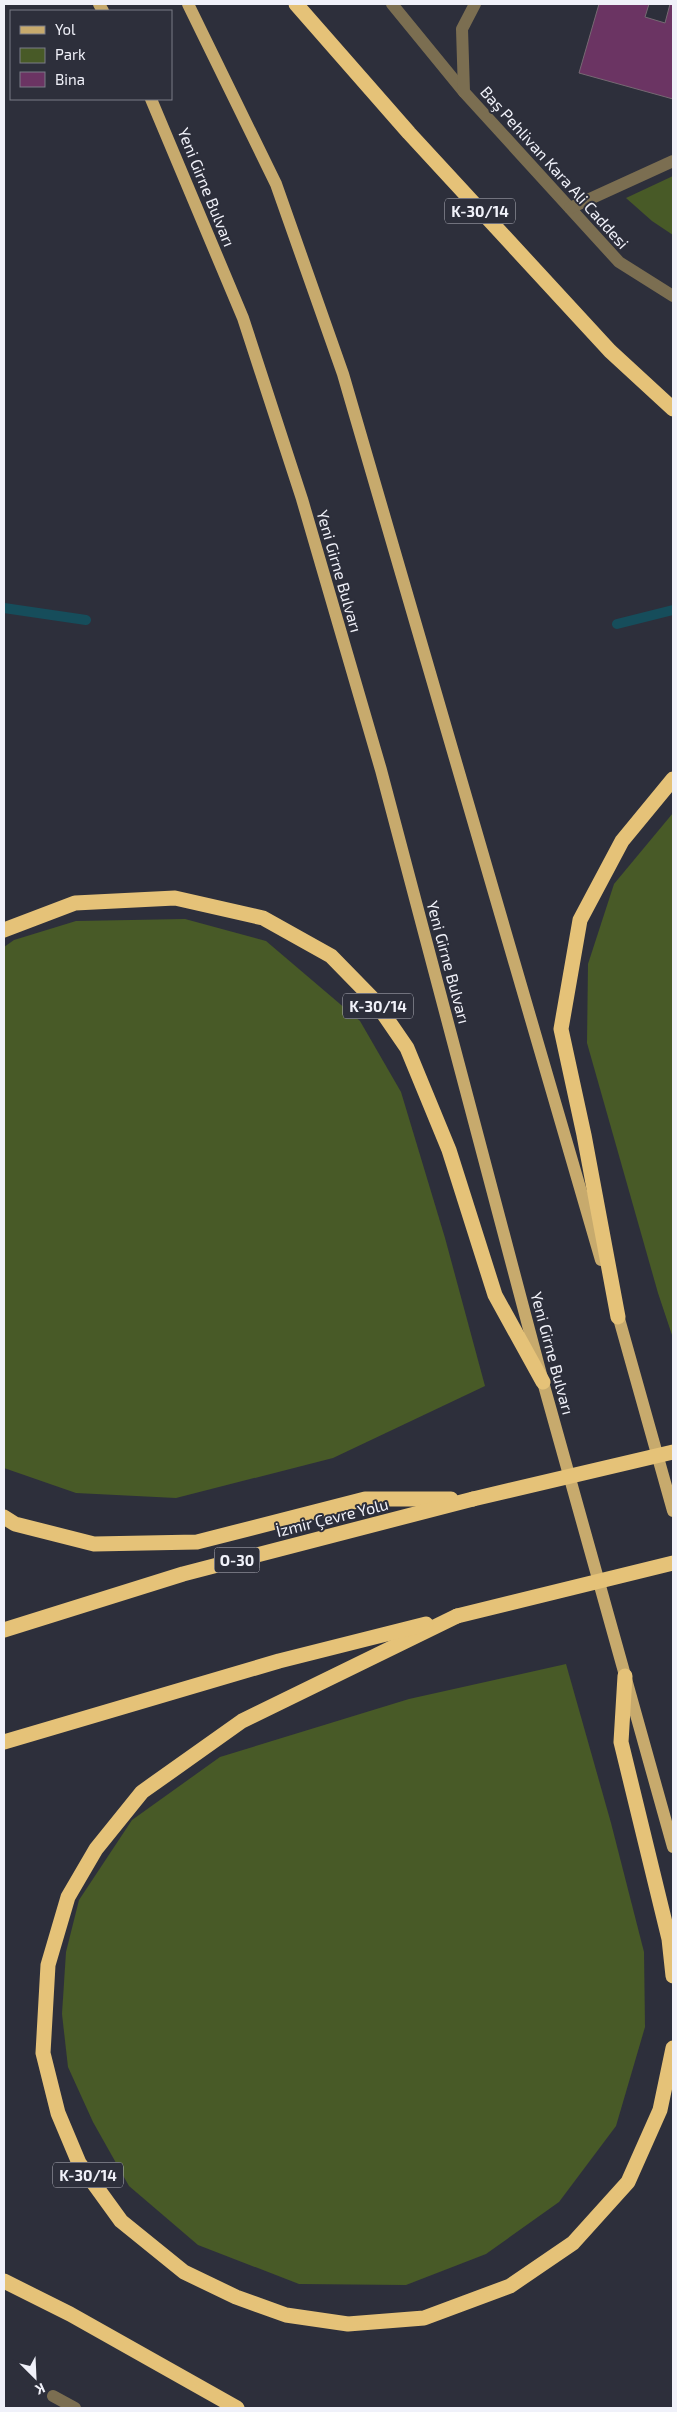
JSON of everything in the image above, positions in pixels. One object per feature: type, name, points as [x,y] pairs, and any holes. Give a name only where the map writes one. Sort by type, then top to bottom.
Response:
[{"type":"highway","name":"K-30/14","points":[[296,4],[409,133],[610,351],[673,409]]},
{"type":"highway","points":[[618,1317],[584,1135],[561,1028],[580,920],[622,841],[673,779]]},
{"type":"highway","name":"K-30/14","points":[[4,930],[75,902],[174,898],[263,918],[331,956],[374,1000],[407,1048],[449,1150],[495,1295],[543,1382]]},
{"type":"highway","name":"İzmir Çevre Yolu","points":[[4,1630],[183,1574],[473,1499],[673,1452]]},
{"type":"highway","points":[[4,1517],[14,1524],[94,1544],[197,1542],[365,1499],[473,1499]]},
{"type":"highway","points":[[4,1742],[279,1661],[673,1563]]},
{"type":"highway","name":"K-30/14","points":[[457,1616],[242,1721],[142,1792],[96,1849],[68,1897],[48,1965],[43,2053],[58,2113],[79,2162],[121,2221],[184,2272],[236,2297],[286,2316],[348,2324],[424,2318],[510,2286],[573,2243],[628,2182],[660,2110],[673,2048]]},
{"type":"highway","points":[[625,1676],[621,1742],[669,1939],[673,1976]]},
{"type":"highway","points":[[4,2281],[70,2314],[237,2408]]},
{"type":"main road","points":[[188,4],[276,184],[343,374],[673,1511]]},
{"type":"main road","name":"Yeni Girne Bulvarı","points":[[151,100],[243,318],[302,499],[381,770],[543,1382],[673,1847]]},
{"type":"street","points":[[392,4],[464,92]]},
{"type":"street","name":"Baş Pehlivan Kara Ali Caddesi","points":[[475,4],[462,29],[464,92],[619,262],[673,296]]},
{"type":"street","points":[[570,208],[673,161]]},
{"type":"street","points":[[54,2396],[75,2408]]},
{"type":"green space","points":[[673,176],[673,235],[652,221],[626,198]]},
{"type":"green space","points":[[673,813],[673,1338],[658,1293],[587,1043],[588,964],[614,884]]},
{"type":"green space","points":[[185,919],[266,941],[360,1021],[401,1092],[445,1238],[485,1386],[333,1458],[176,1498],[76,1493],[4,1468],[4,947],[14,940],[76,921]]},
{"type":"green space","points":[[566,1664],[611,1823],[644,1952],[645,2027],[616,2126],[559,2202],[486,2254],[406,2285],[299,2284],[198,2245],[129,2186],[93,2122],[68,2067],[62,2014],[66,1952],[79,1900],[132,1820],[220,1757],[409,1699]]},
{"type":"building","points":[[599,4],[649,4],[645,17],[665,23],[670,4],[673,4],[673,99],[579,73]]},
{"type":"waterway","points":[[4,608],[86,620]]},
{"type":"waterway","points":[[617,624],[673,610]]}]
